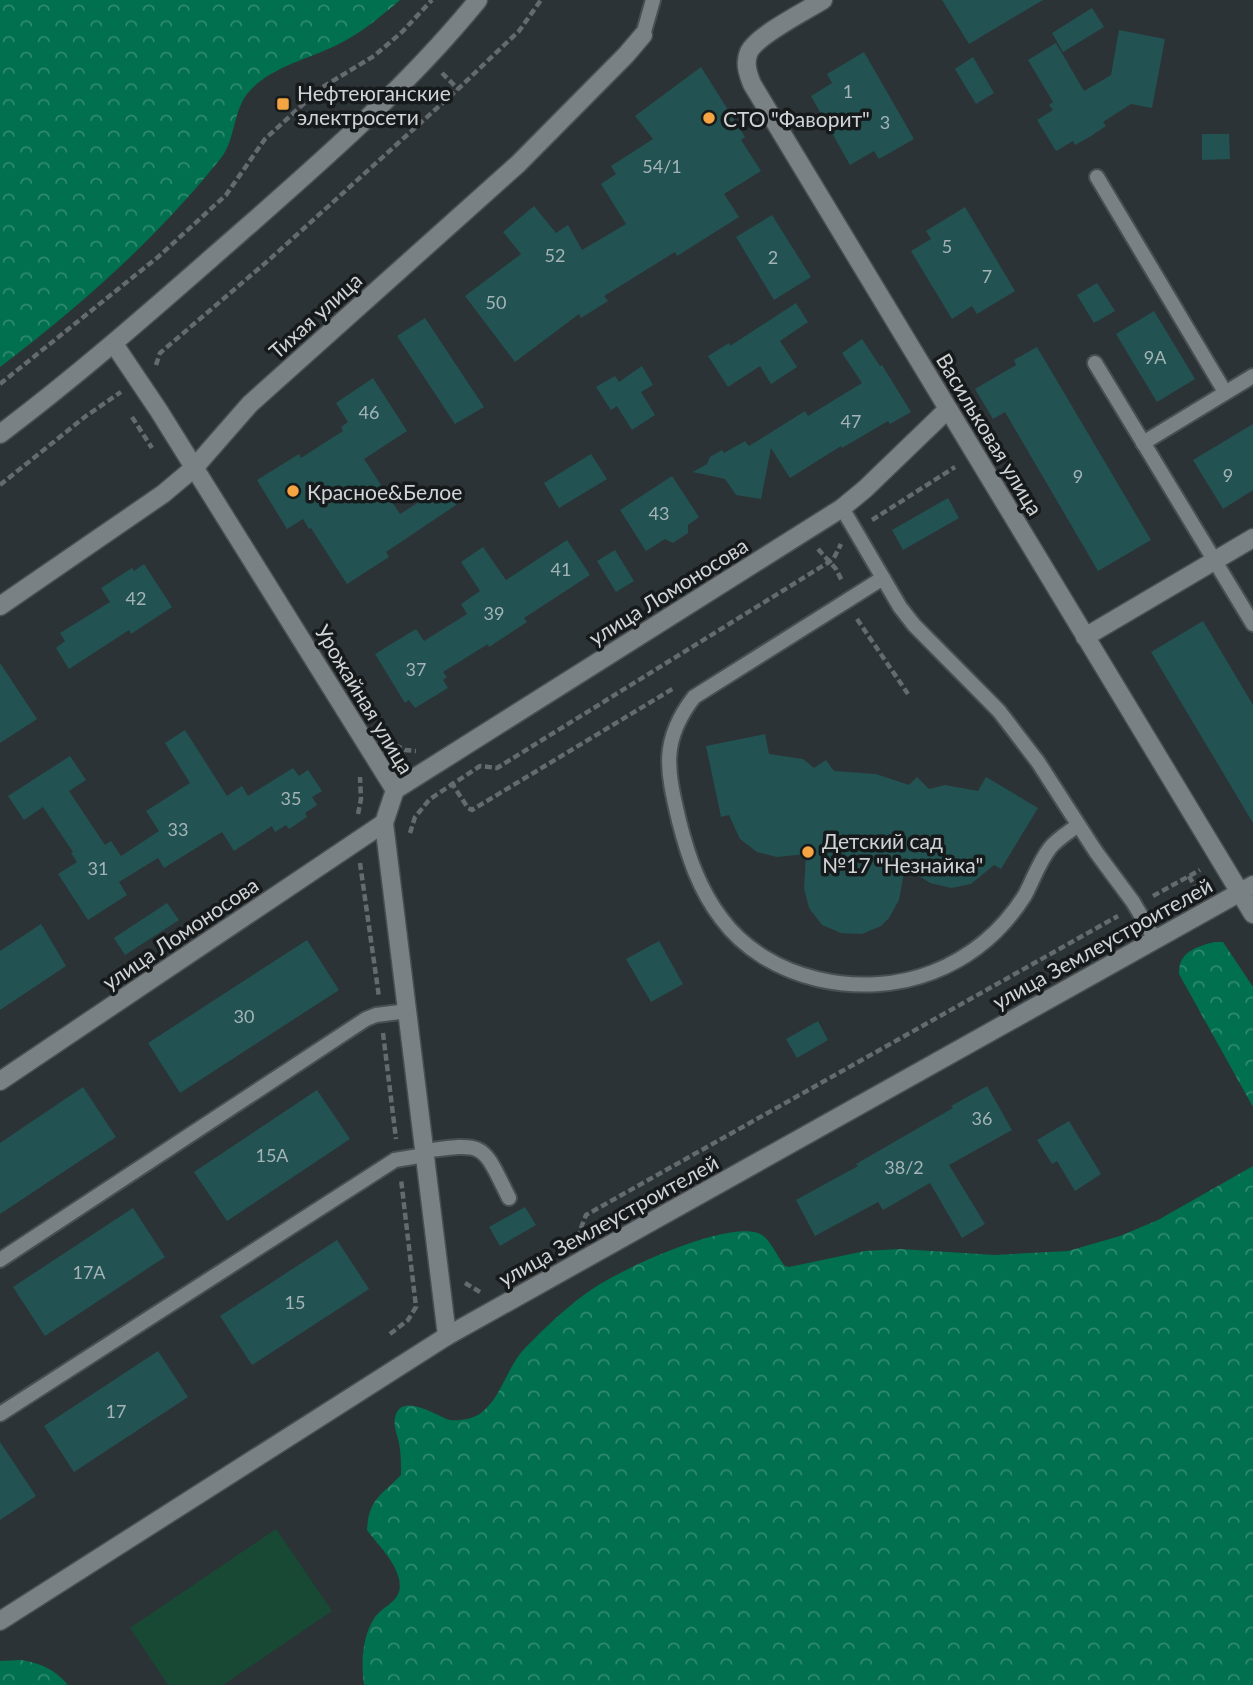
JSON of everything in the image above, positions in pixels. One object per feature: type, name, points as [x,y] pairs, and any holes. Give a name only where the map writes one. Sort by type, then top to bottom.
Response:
[{"type":"street","points":[[0,433],[114,344],[291,188],[427,59],[478,0]]},
{"type":"street","name":"Васильковая улица","points":[[823,0],[756,42],[748,54],[747,69],[752,84],[1085,637],[1246,889],[1253,914]]},
{"type":"street","name":"Тихая улица","points":[[0,606],[163,494],[194,468],[250,404],[518,163],[643,35]]},
{"type":"street","name":"Урожайная улица","points":[[114,344],[139,379],[395,790],[384,823],[447,1336]]},
{"type":"street","name":"улица Ломоносова","points":[[395,790],[842,508],[948,409]]},
{"type":"street","points":[[1085,637],[1253,538]]},
{"type":"street","name":"улица Ломоносова","points":[[0,1081],[384,823]]},
{"type":"street","name":"улица Землеустроителей","points":[[0,1621],[447,1336],[1246,889]]},
{"type":"lane","points":[[643,35],[653,0]]},
{"type":"lane","points":[[1097,177],[1225,392]]},
{"type":"lane","points":[[1095,363],[1253,624]]},
{"type":"lane","points":[[1143,443],[1253,376]]},
{"type":"lane","points":[[842,508],[914,625],[999,711],[1038,762],[1078,825],[1136,906],[1155,939]]},
{"type":"lane","points":[[883,578],[694,697],[680,715],[671,736],[667,757],[669,778],[694,870],[721,919],[737,937],[757,953],[783,967],[816,979],[877,985],[908,980],[933,972],[980,946],[1003,925],[1024,895],[1049,849],[1078,825]]},
{"type":"lane","points":[[0,1260],[366,1018],[408,1011]]},
{"type":"lane","points":[[0,1414],[399,1158],[467,1146],[481,1150],[490,1159],[509,1198]]},
{"type":"path","points":[[0,384],[158,257],[226,195],[265,139],[321,88],[383,48],[432,0]]},
{"type":"path","points":[[0,485],[86,416],[157,364],[160,353],[280,250],[458,89],[519,31],[541,0]]},
{"type":"path","points":[[410,838],[415,817],[422,806],[441,791],[480,766],[497,768],[829,562],[845,537],[955,467]]},
{"type":"path","points":[[829,562],[839,575],[854,615],[908,694]]},
{"type":"path","points":[[461,797],[472,810],[682,684]]},
{"type":"path","points":[[387,735],[395,745],[405,750],[417,751]]},
{"type":"path","points":[[355,820],[361,799],[358,770]]},
{"type":"path","points":[[576,1239],[586,1215],[1206,867]]},
{"type":"path","points":[[361,868],[416,1307],[408,1321],[390,1334]]},
{"type":"path","points":[[462,1277],[466,1284],[479,1293],[491,1286]]},
{"type":"green space","points":[[0,0],[400,0],[353,36],[276,71],[256,85],[242,101],[226,151],[197,187],[145,243],[89,295],[0,367]]},
{"type":"green space","points":[[1214,942],[1223,942],[1253,987],[1253,1107],[1179,974],[1182,960],[1189,952]]},
{"type":"green space","points":[[1253,1166],[1253,1685],[364,1685],[363,1659],[367,1633],[375,1617],[396,1597],[400,1586],[394,1566],[367,1530],[373,1504],[401,1475],[400,1449],[395,1429],[398,1410],[404,1406],[420,1407],[450,1420],[478,1415],[494,1399],[526,1347],[567,1308],[608,1279],[699,1240],[742,1231],[762,1235],[785,1266],[789,1267],[865,1251],[900,1249],[995,1255],[1068,1251],[1120,1236],[1158,1220]]},
{"type":"green space","points":[[276,1529],[332,1611],[223,1685],[168,1685],[130,1628]]},
{"type":"green space","points":[[20,1660],[47,1668],[68,1685],[0,1685],[0,1661]]},
{"type":"building","points":[[942,0],[1043,0],[969,44]]},
{"type":"building","points":[[1092,8],[1104,27],[1063,52],[1052,33]]},
{"type":"building","points":[[1119,30],[1165,39],[1152,108],[1131,104],[1103,122],[1106,126],[1091,136],[1075,145],[1073,141],[1056,151],[1037,120],[1053,110],[1049,105],[1053,102],[1028,60],[1056,43],[1084,91],[1111,75]]},
{"type":"building","points":[[864,52],[914,139],[879,159],[874,151],[850,165],[811,96],[832,83],[827,74]]},
{"type":"building","points":[[973,57],[994,93],[976,104],[955,69]]},
{"type":"building","points":[[701,67],[745,137],[741,140],[761,171],[724,194],[739,217],[677,256],[675,252],[604,296],[608,301],[581,318],[579,314],[515,362],[465,296],[521,254],[503,232],[534,206],[556,233],[568,225],[582,250],[626,224],[601,184],[616,174],[611,166],[653,139],[635,116]]},
{"type":"building","points":[[1202,134],[1229,134],[1230,159],[1202,160]]},
{"type":"building","points":[[965,207],[1015,291],[977,314],[972,306],[952,319],[911,251],[931,239],[926,231]]},
{"type":"building","points":[[772,215],[811,277],[774,300],[736,237]]},
{"type":"building","points":[[1097,283],[1115,311],[1094,323],[1077,295]]},
{"type":"building","points":[[796,303],[808,322],[780,341],[797,367],[771,384],[760,366],[728,387],[708,356],[729,343],[730,346]]},
{"type":"building","points":[[1154,311],[1195,379],[1157,402],[1116,334]]},
{"type":"building","points":[[425,318],[484,407],[455,424],[397,336]]},
{"type":"building","points":[[862,339],[880,366],[882,365],[911,412],[890,424],[888,421],[842,448],[841,446],[790,478],[771,448],[761,499],[736,495],[725,479],[693,472],[722,450],[724,453],[745,441],[749,446],[805,411],[808,416],[862,383],[842,353]]},
{"type":"building","points":[[1037,347],[1151,540],[1098,571],[1005,412],[993,419],[975,389],[1016,365],[1014,360]]},
{"type":"building","points":[[642,366],[653,385],[641,392],[655,415],[632,430],[617,406],[611,410],[596,387],[615,376],[619,382]]},
{"type":"building","points":[[373,378],[407,431],[364,459],[400,514],[444,486],[456,505],[386,552],[389,557],[347,584],[311,528],[309,529],[303,519],[287,529],[257,480],[299,454],[301,458],[343,431],[341,427],[348,422],[336,403]]},
{"type":"building","points":[[1253,424],[1253,490],[1223,509],[1193,460]]},
{"type":"building","points":[[591,454],[607,479],[559,508],[544,483]]},
{"type":"building","points":[[672,476],[699,517],[688,525],[688,533],[673,543],[665,539],[646,551],[620,510]]},
{"type":"building","points":[[948,498],[959,518],[903,550],[892,530]]},
{"type":"building","points":[[567,540],[590,575],[524,618],[527,622],[443,672],[447,677],[443,680],[448,688],[415,708],[409,700],[405,703],[375,654],[416,629],[424,641],[467,614],[461,604],[480,591],[461,562],[483,547],[506,580]]},
{"type":"building","points":[[615,550],[634,581],[616,592],[597,561]]},
{"type":"building","points":[[144,564],[172,607],[131,634],[129,630],[69,669],[56,648],[65,641],[60,633],[110,602],[101,588],[132,568],[134,571]]},
{"type":"building","points":[[1203,621],[1253,705],[1253,823],[1151,652]]},
{"type":"building","points":[[0,663],[37,719],[0,743]]},
{"type":"building","points":[[185,730],[227,796],[242,786],[248,796],[293,768],[299,776],[308,770],[322,791],[312,797],[317,805],[305,813],[307,817],[289,829],[286,825],[275,832],[272,826],[234,851],[222,832],[164,868],[158,858],[119,882],[127,895],[88,920],[58,874],[77,862],[71,853],[73,852],[43,807],[24,820],[8,796],[70,756],[86,780],[69,791],[105,845],[111,841],[121,856],[159,831],[146,811],[190,783],[165,743]]},
{"type":"building","points":[[765,734],[769,754],[803,759],[814,768],[826,760],[834,771],[876,774],[909,785],[917,777],[929,789],[945,785],[978,791],[986,777],[1038,808],[1001,869],[994,865],[971,884],[951,888],[930,883],[905,867],[899,900],[889,918],[881,926],[862,934],[841,933],[822,925],[809,908],[804,888],[806,854],[777,857],[757,852],[740,839],[729,815],[721,817],[706,746]]},
{"type":"building","points":[[167,903],[179,920],[125,955],[114,938]]},
{"type":"building","points":[[41,924],[66,966],[0,1010],[0,951]]},
{"type":"building","points":[[307,940],[339,990],[180,1093],[148,1043]]},
{"type":"building","points":[[659,941],[683,984],[651,1002],[626,959]]},
{"type":"building","points":[[818,1021],[828,1040],[797,1058],[786,1039]]},
{"type":"building","points":[[987,1086],[1012,1130],[949,1165],[985,1224],[962,1238],[930,1183],[883,1210],[878,1202],[815,1236],[796,1200],[858,1166],[856,1164]]},
{"type":"building","points":[[83,1087],[116,1137],[0,1214],[0,1143]]},
{"type":"building","points":[[317,1090],[350,1139],[227,1221],[194,1172]]},
{"type":"building","points":[[1069,1121],[1101,1174],[1075,1191],[1057,1161],[1052,1164],[1037,1140]]},
{"type":"building","points":[[525,1207],[536,1225],[500,1246],[489,1227]]},
{"type":"building","points":[[133,1208],[165,1257],[45,1336],[13,1287]]},
{"type":"building","points":[[337,1240],[369,1289],[252,1365],[220,1316]]},
{"type":"building","points":[[158,1351],[188,1397],[74,1472],[44,1426]]},
{"type":"building","points":[[0,1442],[36,1496],[0,1520]]},
{"type":"place","name":"Нефтеюганские электросети","points":[[283,104]]},
{"type":"place","name":"СТО \"Фаворит\"","points":[[709,118]]},
{"type":"place","name":"Красное&Белое","points":[[293,491]]},
{"type":"place","name":"Детский сад №17 \"Незнайка\"","points":[[808,852]]}]
